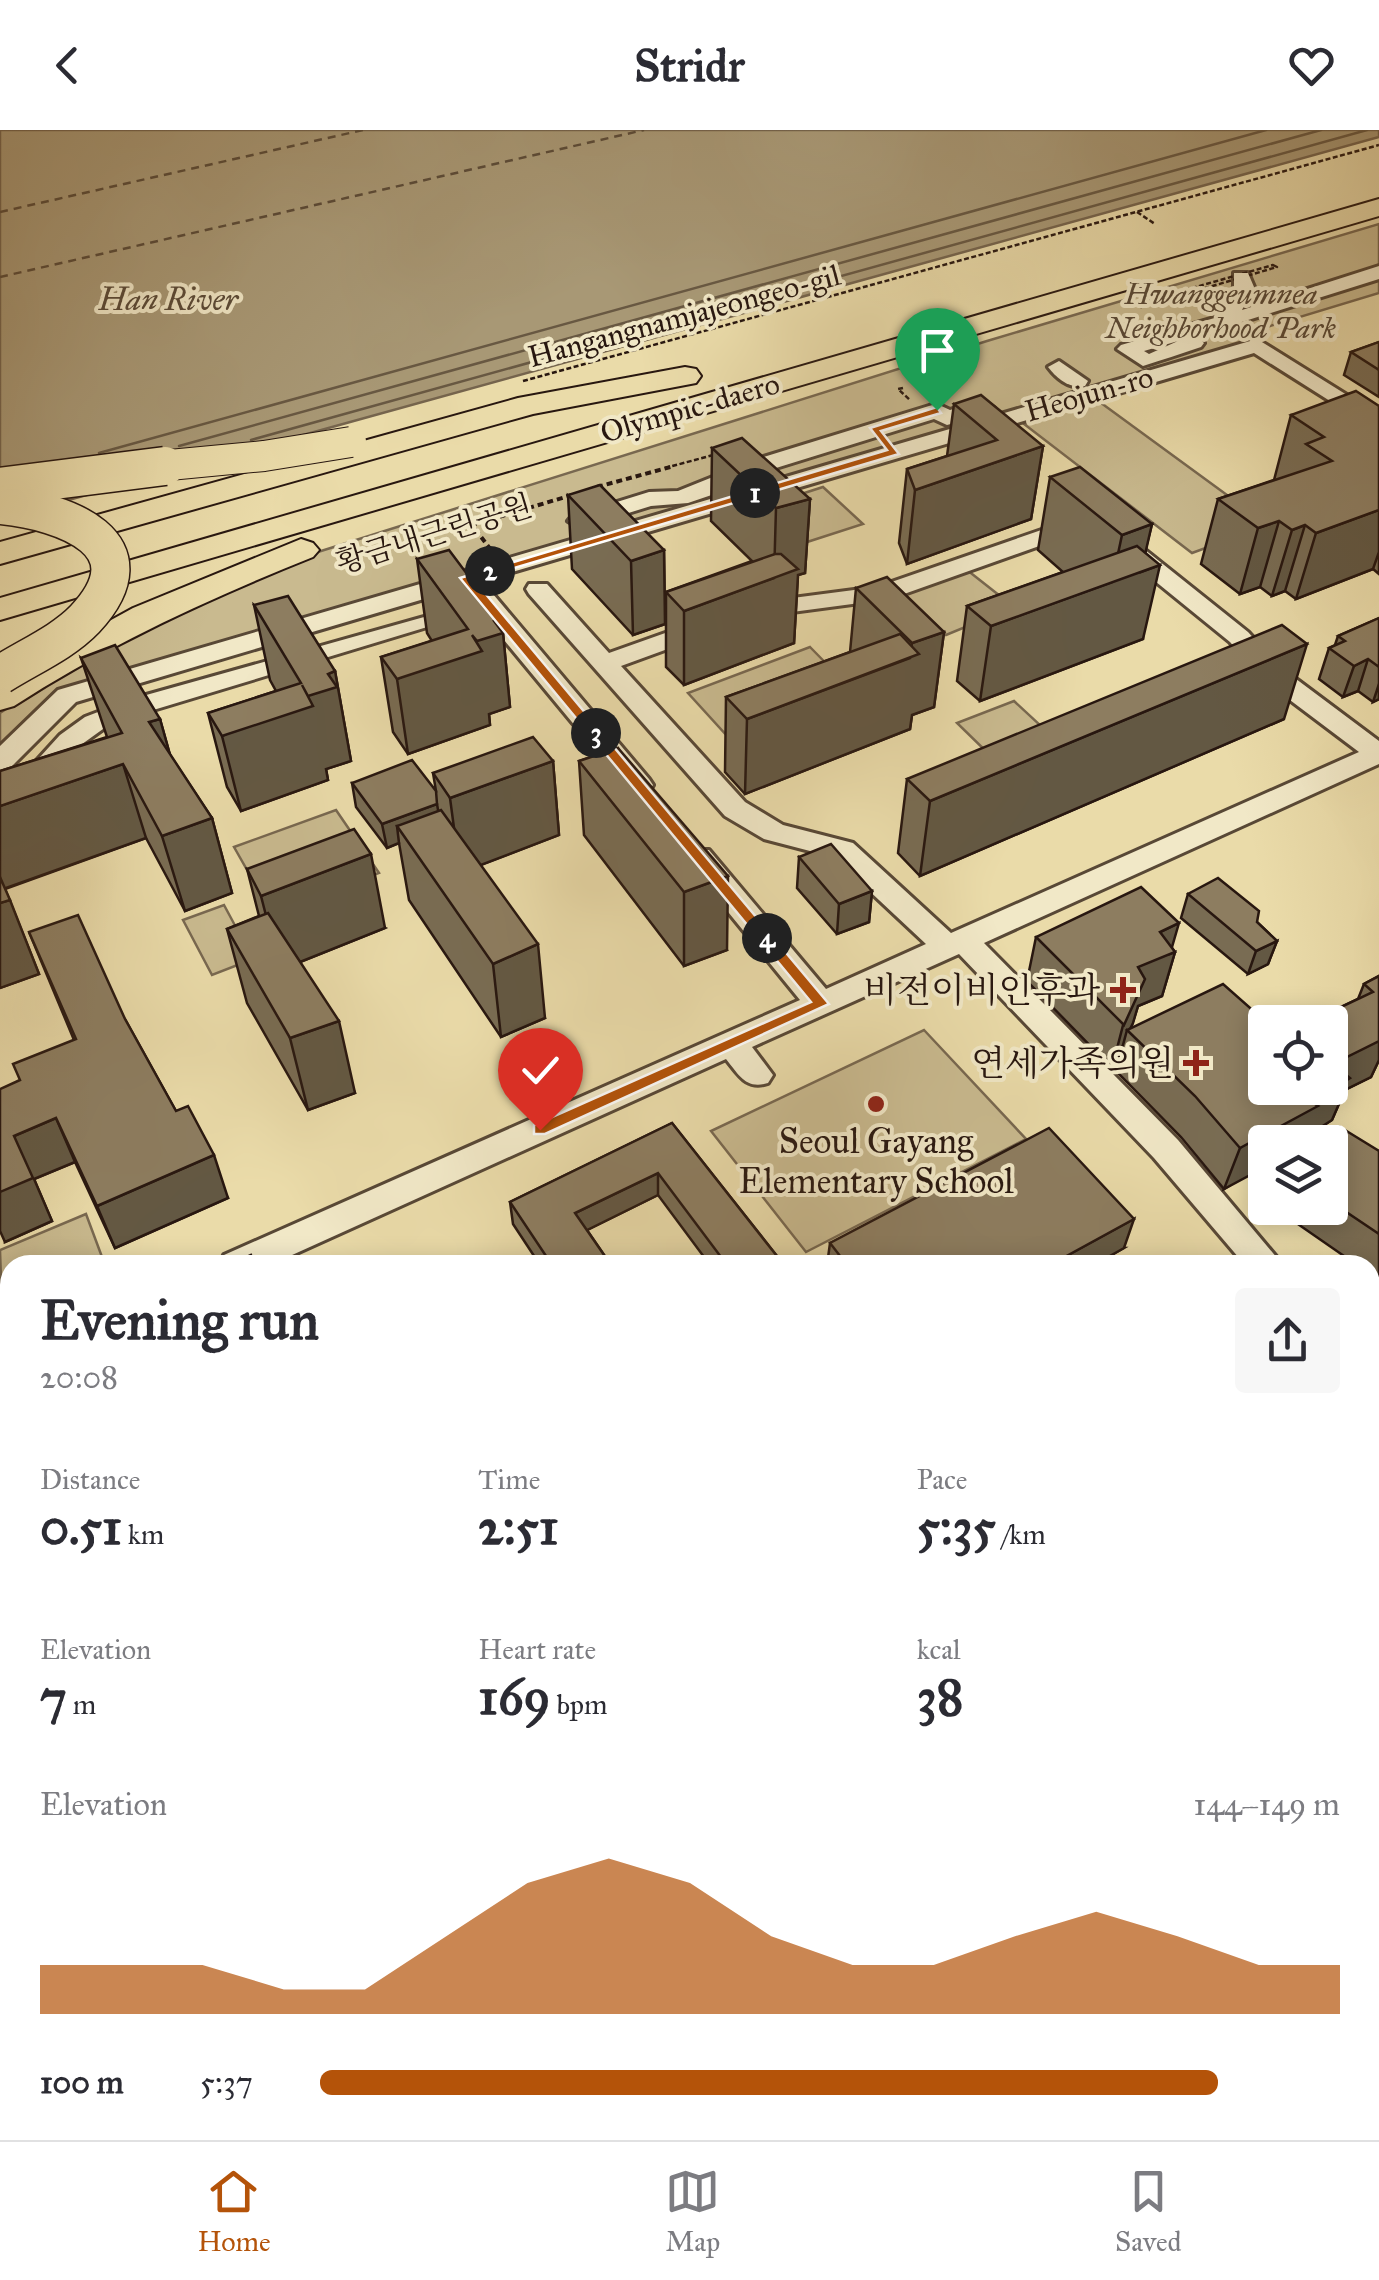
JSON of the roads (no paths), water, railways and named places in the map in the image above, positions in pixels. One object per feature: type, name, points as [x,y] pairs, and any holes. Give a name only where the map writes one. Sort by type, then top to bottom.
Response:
[{"type":"highway","name":"Olympic-daero","points":[[762,355],[1379,189]]},
{"type":"highway","name":"Olympic-daero","points":[[0,608],[1379,206]]},
{"type":"highway","name":"Olympic-daero","points":[[0,576],[724,365]]},
{"type":"highway","points":[[0,698],[108,634],[212,584],[397,520],[760,408],[823,370]]},
{"type":"highway","points":[[0,486],[133,467],[291,453],[351,442],[522,394],[685,376]]},
{"type":"highway","points":[[0,554],[522,394]]},
{"type":"highway","points":[[0,505],[39,508],[86,526],[102,540],[110,557],[110,579],[84,620],[0,675]]},
{"type":"highway","points":[[0,658],[235,563],[338,530],[397,520]]},
{"type":"street","name":"황금내근린공원","points":[[196,658],[204,635],[649,499],[680,498],[736,480],[768,463],[874,430],[929,404],[947,418],[1064,373],[1140,353],[1196,345],[1226,321],[1379,272]]},
{"type":"street","name":"황금내근린공원","points":[[1226,321],[1238,282],[1286,304]]},
{"type":"street","points":[[1226,321],[1379,425]]},
{"type":"street","points":[[1116,332],[1140,353]]},
{"type":"street","name":"Heojun-ro","points":[[0,762],[67,696],[895,451],[1196,345],[1257,345]]},
{"type":"street","points":[[874,430],[895,451]]},
{"type":"street","points":[[258,1255],[1379,754],[1272,673],[1239,637],[1092,519],[881,594],[758,609],[604,663]]},
{"type":"street","points":[[466,578],[821,1004]]},
{"type":"street","points":[[538,589],[746,818],[774,832],[843,850],[955,944],[1166,1149],[1257,1255]]},
{"type":"street","points":[[0,819],[69,741],[94,723],[142,705],[488,604]]},
{"type":"street","points":[[732,1044],[757,1075]]},
{"type":"water","name":"Han River","points":[[0,130],[1379,130],[1379,137],[0,519]]},
{"type":"place","name":"비전이비인후과","points":[[1123,990]]},
{"type":"place","name":"연세가족의원","points":[[1196,1063]]},
{"type":"place","name":"Seoul Gayang Elementary School","points":[[876,1104]]},
{"type":"park label","name":"Hwanggeumnea Neighborhood Park","points":[[1221,311]]}]
